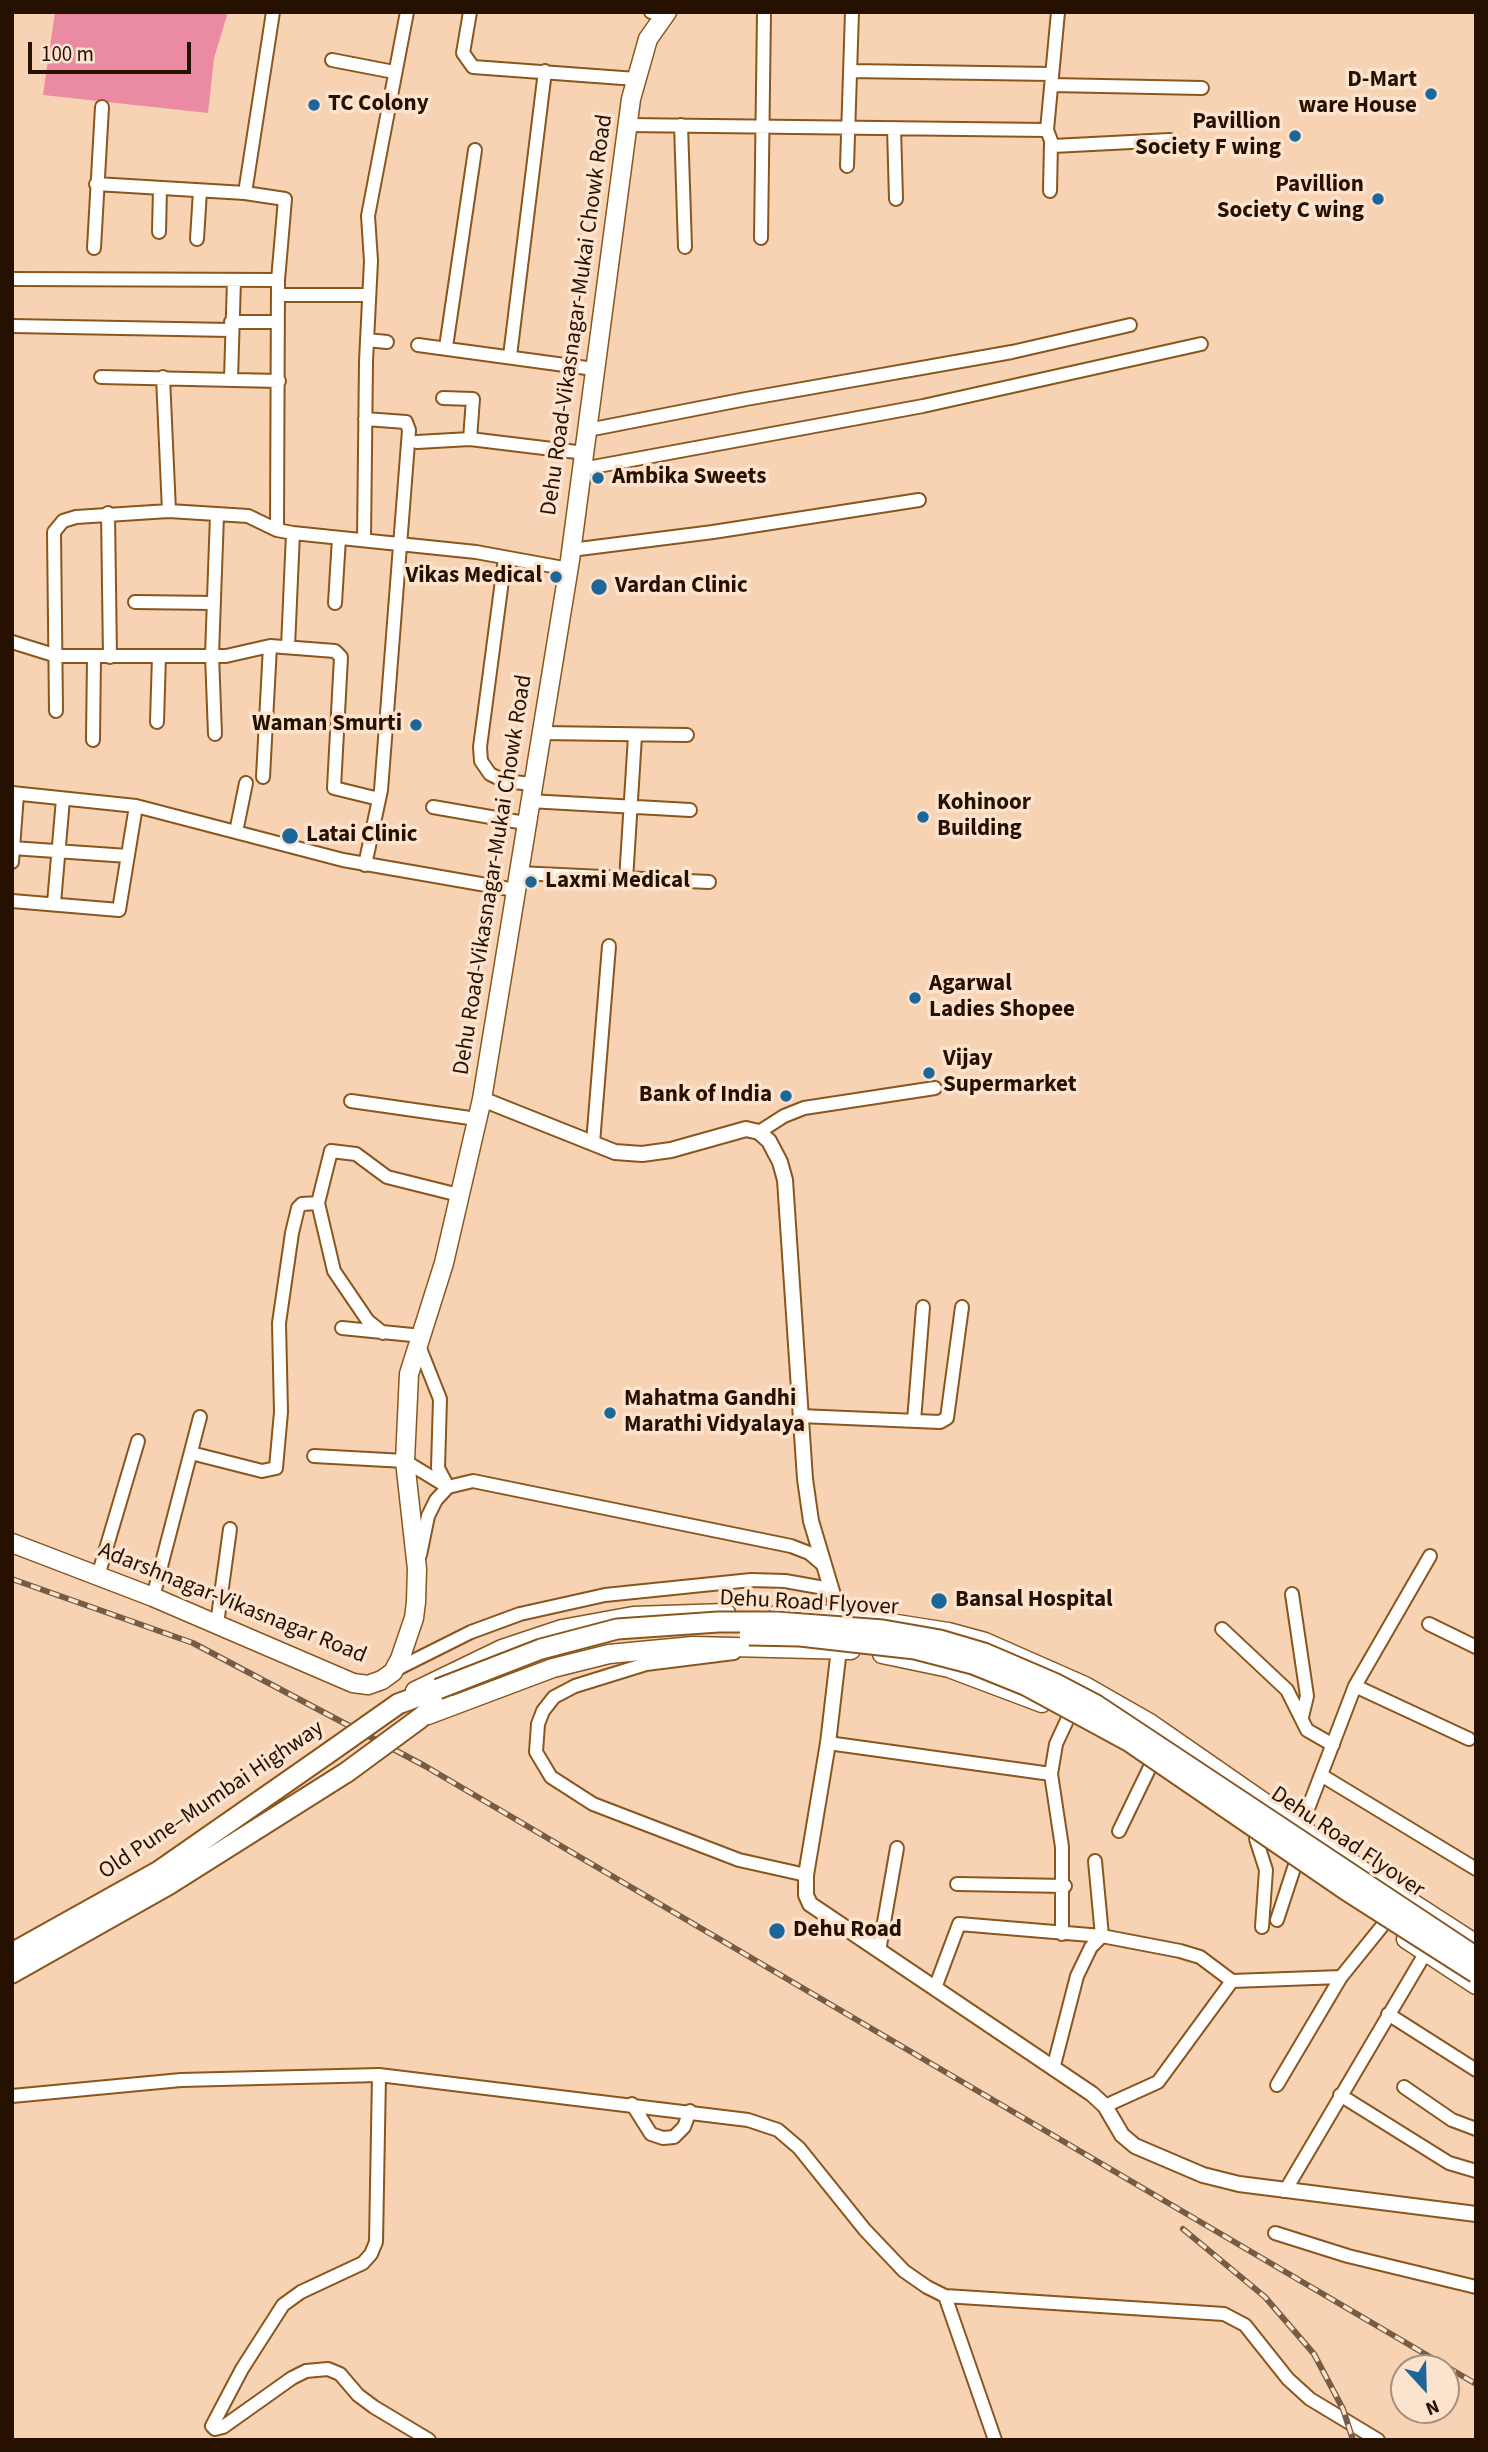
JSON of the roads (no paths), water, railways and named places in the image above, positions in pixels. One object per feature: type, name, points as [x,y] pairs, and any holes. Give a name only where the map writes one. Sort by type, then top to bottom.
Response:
[{"type":"highway","name":"Dehu Road Flyover","points":[[347,1772],[419,1719],[440,1694],[541,1648],[617,1629],[718,1622],[777,1622],[883,1630],[940,1640],[984,1653],[1054,1683],[1096,1705],[1476,1957]]},
{"type":"highway","name":"Dehu Road Flyover","points":[[398,1704],[440,1694],[545,1659],[604,1644],[674,1637],[800,1636],[915,1649],[961,1661],[1025,1685],[1130,1742],[1474,1980]]},
{"type":"highway","name":"Old Pune–Mumbai Highway","points":[[12,1953],[159,1871],[398,1704]]},
{"type":"highway","name":"Old Pune–Mumbai Highway","points":[[12,1973],[241,1840],[347,1772]]},
{"type":"main road","name":"Dehu Road-Vikasnagar-Mukai Chowk Road","points":[[482,1099],[530,792],[569,569],[628,125],[636,79],[648,39],[661,13]]},
{"type":"main road","name":"Adarshnagar-Vikasnagar Road","points":[[12,1543],[217,1623],[353,1683],[368,1685],[393,1672],[414,1618],[417,1569],[405,1461],[410,1374],[444,1263],[482,1099]]},
{"type":"main road","points":[[398,1704],[425,1685],[502,1649],[539,1635],[601,1620],[673,1613],[839,1615],[948,1632],[1037,1663],[1085,1686],[1148,1722],[1476,1944]]},
{"type":"main road","points":[[419,1719],[553,1668],[609,1654],[694,1646],[839,1649],[902,1657],[949,1668],[1008,1689],[1069,1716],[1150,1767],[1383,1925],[1474,1980]]},
{"type":"street","points":[[244,193],[273,12]]},
{"type":"street","points":[[364,540],[371,251],[368,216],[407,12]]},
{"type":"street","points":[[470,12],[463,53],[469,65],[636,79]]},
{"type":"street","points":[[761,237],[764,12]]},
{"type":"street","points":[[846,166],[852,12]]},
{"type":"street","points":[[1050,191],[1049,136],[1058,12]]},
{"type":"street","points":[[332,60],[394,72]]},
{"type":"street","points":[[510,356],[545,71]]},
{"type":"street","points":[[850,71],[1202,88]]},
{"type":"street","points":[[94,248],[102,107]]},
{"type":"street","points":[[628,125],[894,128],[1049,136],[1064,147],[1170,140]]},
{"type":"street","points":[[681,125],[685,247]]},
{"type":"street","points":[[894,128],[896,199]]},
{"type":"street","points":[[446,347],[475,150]]},
{"type":"street","points":[[96,184],[244,193],[285,199],[278,280],[277,530]]},
{"type":"street","points":[[159,232],[160,188]]},
{"type":"street","points":[[197,239],[200,191]]},
{"type":"street","points":[[12,279],[94,282],[278,280]]},
{"type":"street","points":[[231,379],[234,280]]},
{"type":"street","points":[[278,295],[369,295]]},
{"type":"street","points":[[12,326],[231,326],[278,322]]},
{"type":"street","points":[[588,430],[746,398],[1012,352],[1130,325]]},
{"type":"street","points":[[367,340],[387,342]]},
{"type":"street","points":[[417,442],[470,439],[584,461],[923,405],[1201,344]]},
{"type":"street","points":[[418,345],[594,369]]},
{"type":"street","points":[[101,377],[279,381]]},
{"type":"street","points":[[163,377],[169,511]]},
{"type":"street","points":[[443,398],[473,399],[470,439]]},
{"type":"street","points":[[365,419],[401,421],[408,426],[379,799],[365,865]]},
{"type":"street","points":[[571,550],[713,532],[919,500]]},
{"type":"street","points":[[56,712],[54,532],[63,521],[108,513],[169,511],[248,516],[277,530],[293,533],[400,544],[569,569]]},
{"type":"street","points":[[108,513],[110,657]]},
{"type":"street","points":[[215,734],[212,655],[218,515]]},
{"type":"street","points":[[288,647],[293,533]]},
{"type":"street","points":[[335,603],[339,538]]},
{"type":"street","points":[[505,558],[480,747],[481,761],[490,774],[530,792],[630,807],[690,810]]},
{"type":"street","points":[[135,602],[214,603]]},
{"type":"street","points":[[12,642],[57,656],[232,655],[270,646],[335,652],[341,657],[334,788],[379,799]]},
{"type":"street","points":[[263,777],[270,646]]},
{"type":"street","points":[[157,722],[159,656]]},
{"type":"street","points":[[93,740],[94,657]]},
{"type":"street","points":[[541,733],[688,735]]},
{"type":"street","points":[[625,880],[635,736]]},
{"type":"street","points":[[236,832],[246,783]]},
{"type":"street","points":[[12,862],[15,794],[136,806],[365,865],[516,881],[709,882]]},
{"type":"street","points":[[54,903],[63,799]]},
{"type":"street","points":[[12,901],[119,910],[136,806]]},
{"type":"street","points":[[433,807],[525,823]]},
{"type":"street","points":[[13,848],[128,856]]},
{"type":"street","points":[[593,1143],[610,946]]},
{"type":"street","points":[[935,1088],[804,1108],[783,1115],[759,1132],[769,1141],[785,1180],[805,1479],[822,1564],[839,1615],[839,1649],[828,1743],[806,1875],[806,1895],[810,1904],[1105,2106],[1122,2134],[1135,2146],[1203,2175],[1285,2191],[1476,2214]]},
{"type":"street","name":"Dehu Road-Vikasnagar-Mukai Chowk Road","points":[[482,1099],[615,1152],[642,1154],[746,1129],[759,1132]]},
{"type":"street","points":[[351,1101],[477,1119]]},
{"type":"street","points":[[383,1333],[368,1321],[334,1271],[318,1203],[331,1151],[356,1154],[387,1177],[459,1195]]},
{"type":"street","points":[[191,1453],[262,1471],[276,1468],[281,1412],[279,1323],[292,1233],[298,1208],[302,1204],[318,1203]]},
{"type":"street","points":[[914,1421],[923,1307]]},
{"type":"street","points":[[800,1416],[940,1422],[947,1418],[962,1307]]},
{"type":"street","points":[[342,1328],[421,1341],[440,1399],[439,1468],[448,1487]]},
{"type":"street","points":[[153,1597],[201,1417]]},
{"type":"street","points":[[98,1576],[138,1441]]},
{"type":"street","points":[[314,1456],[405,1461],[448,1487]]},
{"type":"street","points":[[417,1569],[428,1516],[448,1487],[459,1482],[487,1483],[791,1546],[809,1553],[822,1564]]},
{"type":"street","points":[[217,1623],[230,1529]]},
{"type":"street","points":[[1301,1828],[1355,1686],[1430,1556]]},
{"type":"street","points":[[393,1672],[471,1632],[520,1614],[605,1595],[751,1580],[785,1581],[830,1589]]},
{"type":"street","points":[[1293,1594],[1307,1696],[1302,1718]]},
{"type":"street","points":[[1429,1624],[1476,1647]]},
{"type":"street","points":[[1222,1629],[1276,1677],[1296,1704],[1307,1730],[1333,1745]]},
{"type":"street","points":[[769,1647],[646,1664],[575,1686],[554,1697],[543,1711],[538,1724],[536,1752],[551,1777],[593,1804],[739,1860],[806,1875]]},
{"type":"street","points":[[1355,1686],[1469,1739]]},
{"type":"street","points":[[1062,1934],[1065,1886],[1061,1831],[1051,1774],[1056,1744],[1069,1716]]},
{"type":"street","points":[[828,1743],[1051,1774]]},
{"type":"street","points":[[1119,1831],[1150,1767]]},
{"type":"street","points":[[1321,1775],[1476,1869]]},
{"type":"street","points":[[1256,1839],[1266,1870],[1262,1927]]},
{"type":"street","points":[[879,1951],[897,1848]]},
{"type":"street","points":[[1095,1861],[1102,1936]]},
{"type":"street","points":[[1277,1920],[1295,1866]]},
{"type":"street","points":[[957,1884],[1065,1886]]},
{"type":"street","points":[[935,1989],[959,1924],[1102,1936],[1200,1957],[1232,1981],[1341,1977]]},
{"type":"street","points":[[1278,2085],[1341,1977],[1383,1925]]},
{"type":"street","points":[[1054,2069],[1077,1976],[1091,1947],[1102,1936]]},
{"type":"street","points":[[1285,2191],[1426,1952]]},
{"type":"street","points":[[1105,2106],[1158,2082],[1232,1981]]},
{"type":"street","points":[[1388,2014],[1476,2070]]},
{"type":"street","points":[[379,2075],[376,2242],[371,2254],[363,2263],[301,2292],[283,2305],[242,2369],[212,2426],[215,2429],[223,2427],[306,2371],[328,2369],[340,2374],[358,2395],[374,2407],[429,2440]]},
{"type":"street","points":[[12,2096],[181,2080],[379,2075],[748,2120],[778,2130],[809,2159],[866,2230],[904,2271],[946,2296],[1224,2314],[1245,2325],[1288,2379],[1310,2399],[1378,2440]]},
{"type":"street","points":[[1404,2087],[1452,2120],[1476,2129]]},
{"type":"street","points":[[1340,2095],[1449,2163],[1476,2171]]},
{"type":"street","points":[[632,2104],[651,2134],[663,2138],[674,2137],[684,2127],[690,2111]]},
{"type":"street","points":[[1275,2233],[1348,2256],[1476,2287]]},
{"type":"street","points":[[946,2296],[995,2440]]},
{"type":"railway","points":[[12,1579],[193,1643],[425,1766],[1476,2384]]},
{"type":"railway","points":[[1183,2229],[1265,2297],[1314,2354],[1343,2409],[1353,2440]]},
{"type":"place","name":"D-Mart ware House","points":[[1431,94]]},
{"type":"place","name":"TC Colony","points":[[314,105]]},
{"type":"place","name":"Pavillion Society F wing","points":[[1295,136]]},
{"type":"place","name":"Pavillion Society C wing","points":[[1378,199]]},
{"type":"place","name":"Ambika Sweets","points":[[598,478]]},
{"type":"place","name":"Vikas Medical","points":[[556,577]]},
{"type":"place","name":"Vardan Clinic","points":[[599,587]]},
{"type":"place","name":"Waman Smurti","points":[[416,725]]},
{"type":"place","name":"Kohinoor Building","points":[[923,817]]},
{"type":"place","name":"Latai Clinic","points":[[290,836]]},
{"type":"place","name":"Laxmi Medical","points":[[531,882]]},
{"type":"place","name":"Agarwal Ladies Shopee","points":[[915,998]]},
{"type":"place","name":"Vijay Supermarket","points":[[929,1073]]},
{"type":"place","name":"Bank of India","points":[[786,1096]]},
{"type":"place","name":"Mahatma Gandhi Marathi Vidyalaya","points":[[610,1413]]},
{"type":"place","name":"Bansal Hospital","points":[[939,1601]]},
{"type":"place","name":"Dehu Road","points":[[777,1931]]}]
